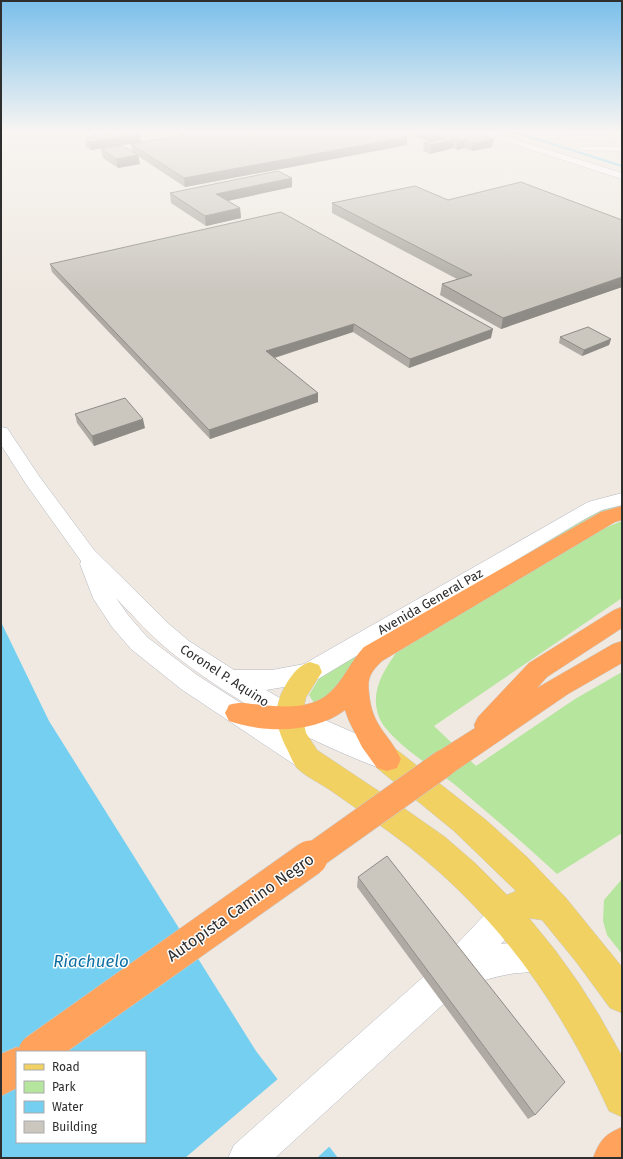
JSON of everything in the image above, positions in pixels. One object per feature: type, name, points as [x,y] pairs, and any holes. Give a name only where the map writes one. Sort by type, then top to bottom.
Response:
[{"type":"highway","points":[[238,714],[254,716],[305,716],[322,712],[336,704],[346,693],[364,662],[373,654],[608,517],[622,513]]},
{"type":"highway","points":[[453,756],[538,670],[622,616]]},
{"type":"highway","points":[[453,756],[559,687],[622,651]]},
{"type":"highway","points":[[356,676],[355,695],[357,712],[366,732],[387,759]]},
{"type":"highway","name":"Autopista Camino Negro","points":[[37,1051],[453,756]]},
{"type":"highway","points":[[1,1077],[16,1066]]},
{"type":"highway","points":[[613,1158],[622,1147]]},
{"type":"main road","points":[[310,672],[295,692],[290,704],[288,716],[298,746],[308,759],[390,815],[434,849],[505,916],[560,985],[587,1027],[612,1075],[622,1098]]},
{"type":"main road","points":[[387,759],[474,829],[517,868],[579,937],[622,996]]},
{"type":"main road","points":[[505,916],[516,906],[528,902],[542,903],[555,909]]},
{"type":"street","name":"Coronel P. Aquino","points":[[1,432],[32,480],[87,556],[162,631],[181,647],[288,716],[387,759]]},
{"type":"street","name":"Avenida General Paz","points":[[232,680],[256,682],[281,679],[310,672],[576,516],[595,506],[622,499]]},
{"type":"street","name":"Coronel P. Aquino","points":[[87,556],[101,592],[120,622],[139,643],[189,682],[308,759]]},
{"type":"street","points":[[247,1158],[451,975],[505,916]]},
{"type":"street","points":[[451,975],[485,963],[511,958],[538,956]]},
{"type":"green space","points":[[616,505],[622,506],[597,514],[356,659],[329,699],[314,703],[309,695],[320,677],[347,658],[596,513]]},
{"type":"green space","points":[[622,521],[622,598],[434,726],[476,766],[575,699],[622,672],[622,833],[557,874],[454,784],[412,753],[391,735],[379,717],[376,700],[377,691],[386,668],[396,653],[595,532]]},
{"type":"green space","points":[[622,879],[622,954],[607,935],[603,921],[604,900]]},
{"type":"water","name":"Riachuelo","points":[[1,622],[49,721],[256,1051],[338,1158],[1,1158]]},
{"type":"pier","points":[[279,1078],[331,1145],[317,1158],[185,1158]]},
{"type":"building","points":[[214,184],[263,184],[216,194],[240,208],[205,216],[170,193]]},
{"type":"building","points":[[513,184],[527,184],[622,220],[622,277],[503,318],[442,284],[472,275],[332,203],[415,186],[448,200]]},
{"type":"building","points":[[281,212],[493,329],[410,359],[354,324],[266,351],[318,393],[209,430],[50,264]]},
{"type":"building","points":[[588,327],[611,339],[584,350],[560,337]]},
{"type":"building","points":[[125,398],[143,419],[92,436],[75,414]]},
{"type":"building","points":[[387,856],[565,1082],[535,1115],[358,877]]}]
